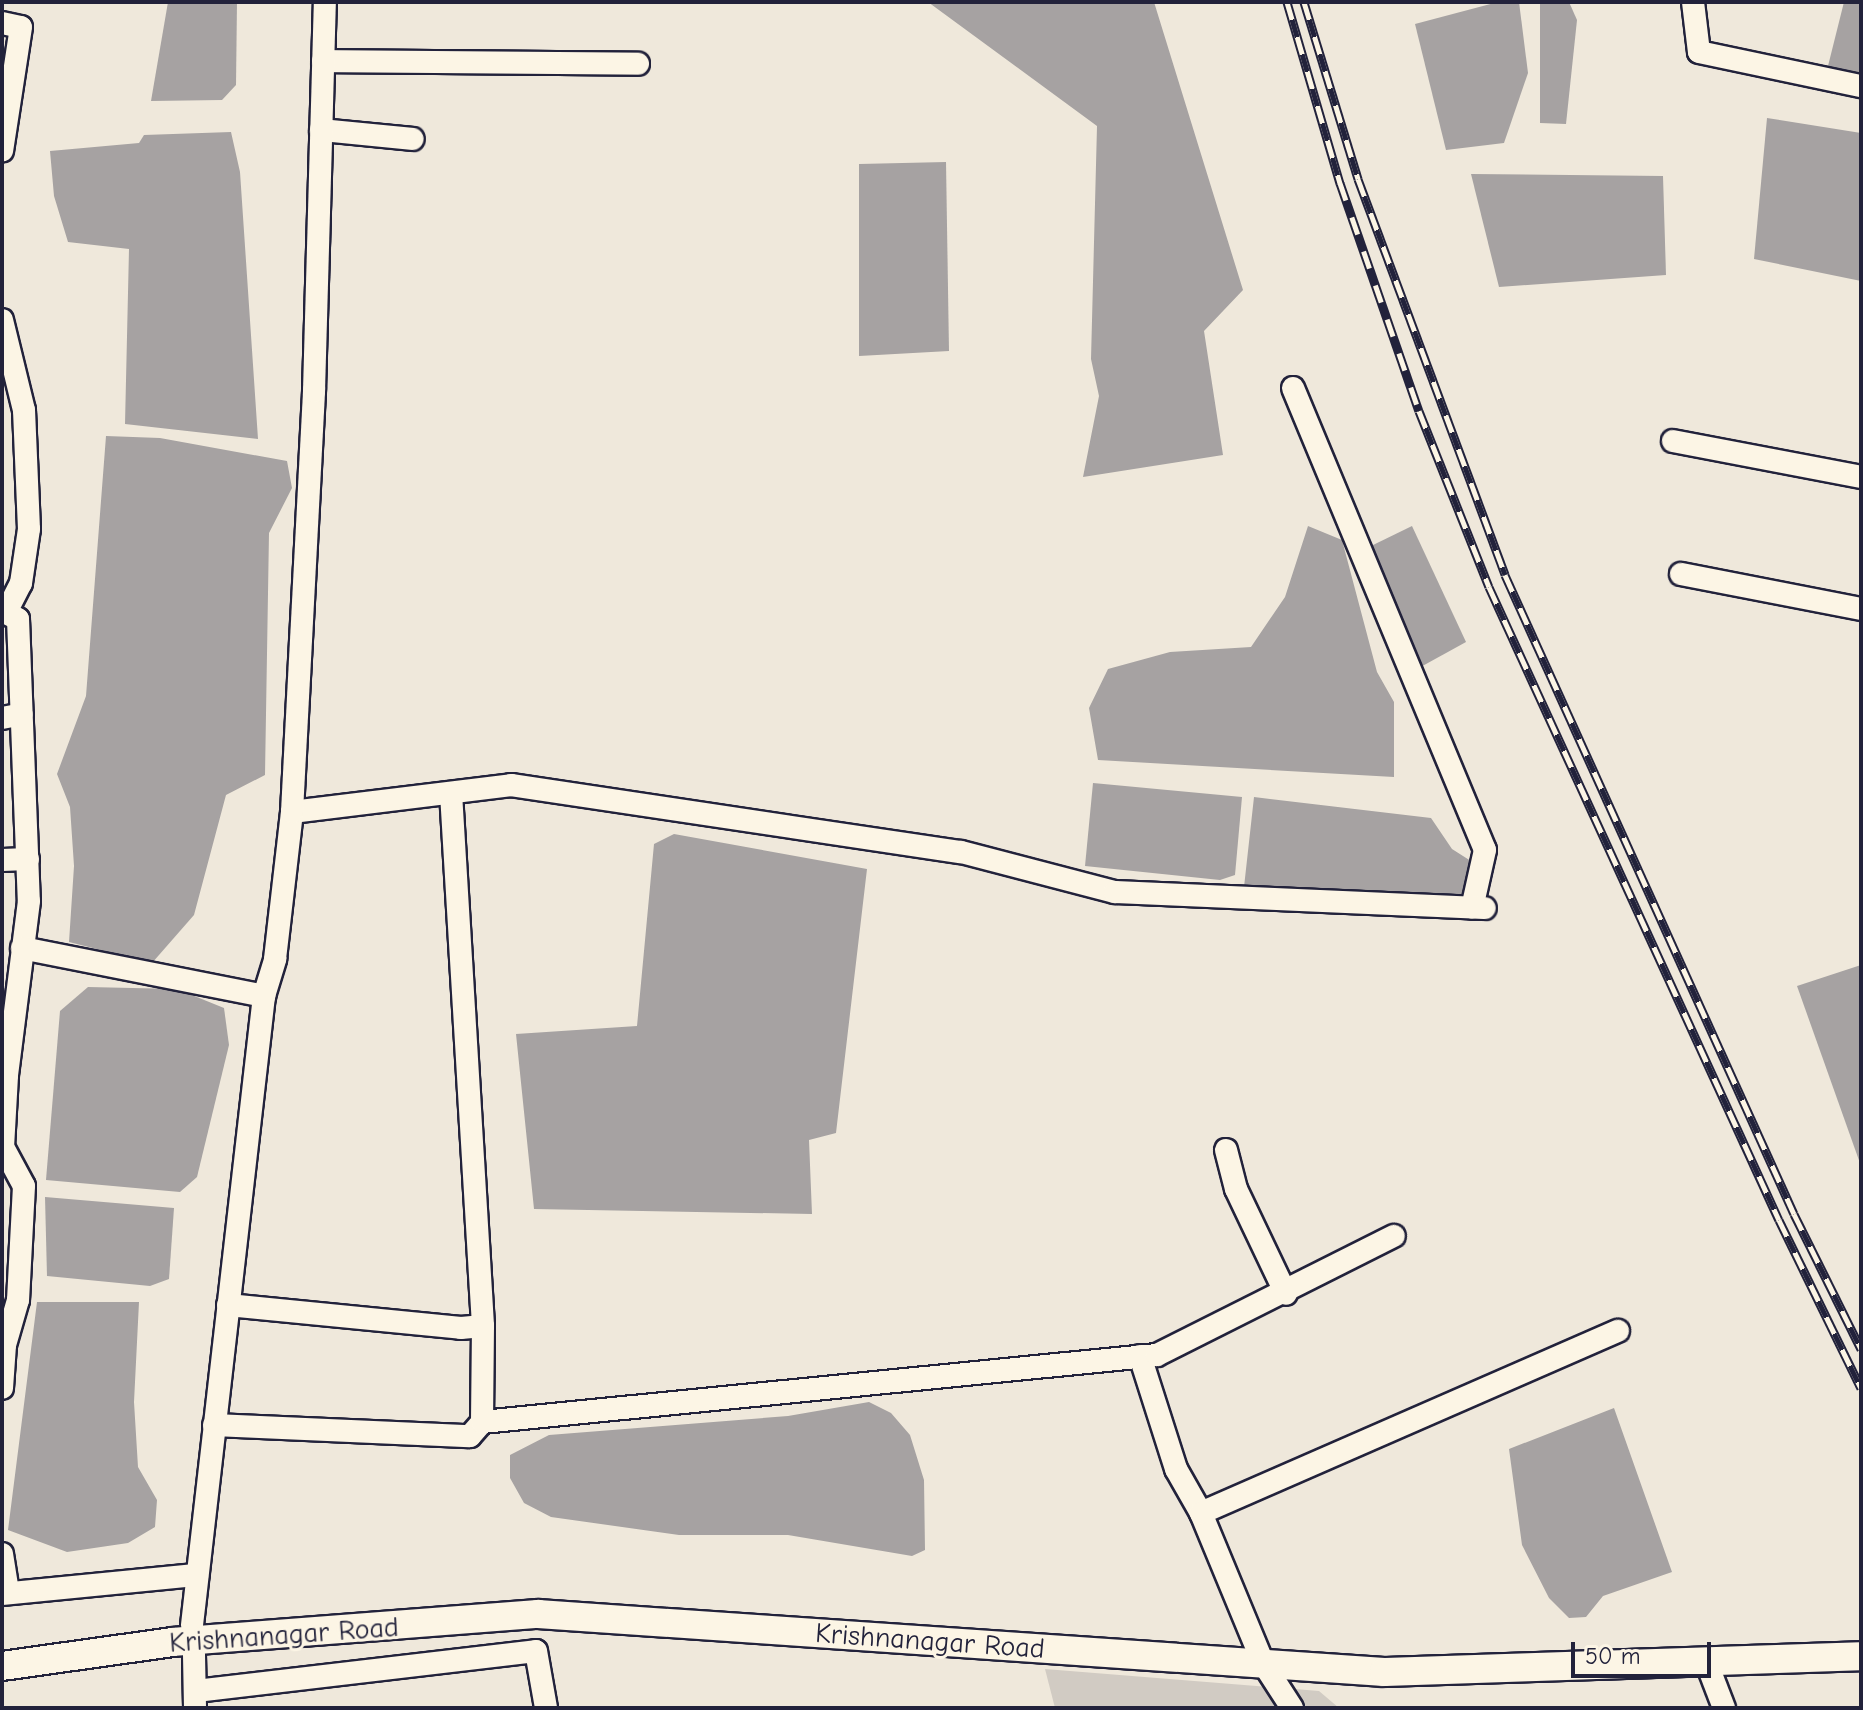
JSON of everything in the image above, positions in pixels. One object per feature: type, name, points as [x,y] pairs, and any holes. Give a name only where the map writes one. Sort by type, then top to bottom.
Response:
[{"type":"main road","name":"Krishnanagar Road","points":[[2,1666],[172,1642],[538,1614],[1384,1672],[1861,1656]]},
{"type":"street","points":[[192,1625],[264,996],[275,959],[292,812],[325,2]]},
{"type":"street","points":[[1693,2],[1699,52],[1861,86]]},
{"type":"street","points":[[2,23],[21,27],[2,151]]},
{"type":"street","points":[[323,61],[638,64]]},
{"type":"street","points":[[321,130],[413,139]]},
{"type":"street","points":[[2,320],[24,410],[29,529],[21,583],[5,611],[18,619],[12,716],[28,859],[29,901],[8,1011],[3,1147],[24,1186],[18,1300],[4,1345],[2,1388]]},
{"type":"street","points":[[292,812],[511,785],[961,852],[1115,892],[1478,908],[1485,850],[1293,388]]},
{"type":"street","points":[[1673,441],[1861,477]]},
{"type":"street","points":[[1681,574],[1861,609]]},
{"type":"street","points":[[214,1425],[470,1436],[482,1422],[483,1326],[451,793]]},
{"type":"street","points":[[2,860],[28,859]]},
{"type":"street","points":[[22,948],[264,996]]},
{"type":"street","points":[[1226,1150],[1236,1189],[1286,1294]]},
{"type":"street","points":[[482,1422],[1157,1355],[1286,1294],[1394,1236]]},
{"type":"street","points":[[228,1305],[461,1328],[483,1326]]},
{"type":"street","points":[[1201,1513],[1618,1331]]},
{"type":"street","points":[[1140,1356],[1176,1469],[1201,1513],[1267,1664],[1292,1708]]},
{"type":"street","points":[[2,1554],[5,1593],[197,1575]]},
{"type":"street","points":[[194,1655],[195,1700],[536,1651],[546,1708]]},
{"type":"street","points":[[1706,1661],[1724,1708]]},
{"type":"shaded area","points":[[168,2],[237,2],[236,85],[222,100],[151,101]]},
{"type":"shaded area","points":[[928,2],[1154,2],[1243,290],[1204,331],[1223,455],[1083,477],[1099,396],[1091,359],[1097,126]]},
{"type":"shaded area","points":[[1498,2],[1519,2],[1528,73],[1504,143],[1446,150],[1415,24]]},
{"type":"shaded area","points":[[1540,2],[1569,2],[1577,20],[1566,124],[1540,123]]},
{"type":"shaded area","points":[[1844,2],[1861,2],[1861,73],[1828,66]]},
{"type":"shaded area","points":[[1767,118],[1861,133],[1861,281],[1754,259]]},
{"type":"shaded area","points":[[231,132],[240,172],[258,439],[125,424],[129,249],[68,242],[54,196],[50,151],[139,143],[144,135]]},
{"type":"shaded area","points":[[946,162],[949,351],[859,356],[859,164]]},
{"type":"shaded area","points":[[1471,174],[1663,176],[1666,275],[1499,287]]},
{"type":"shaded area","points":[[106,436],[160,438],[287,461],[292,488],[269,533],[265,775],[226,795],[194,915],[152,963],[69,942],[74,866],[70,807],[57,774],[86,696]]},
{"type":"shaded area","points":[[1308,526],[1342,540],[1377,672],[1394,702],[1394,777],[1098,760],[1089,708],[1108,669],[1170,652],[1251,647],[1285,597]]},
{"type":"shaded area","points":[[1412,526],[1466,642],[1417,669],[1371,593],[1371,546]]},
{"type":"shaded area","points":[[1093,783],[1242,797],[1235,875],[1220,880],[1085,866]]},
{"type":"shaded area","points":[[1254,797],[1431,818],[1452,849],[1474,863],[1465,897],[1244,887]]},
{"type":"shaded area","points":[[674,834],[867,869],[836,1133],[809,1140],[812,1214],[534,1209],[516,1034],[637,1026],[654,844]]},
{"type":"shaded area","points":[[1861,965],[1861,1166],[1797,986]]},
{"type":"shaded area","points":[[88,987],[177,989],[224,1008],[229,1045],[197,1177],[180,1192],[46,1180],[60,1011]]},
{"type":"shaded area","points":[[45,1197],[174,1208],[169,1279],[150,1286],[47,1276]]},
{"type":"shaded area","points":[[37,1302],[139,1302],[134,1402],[138,1467],[157,1500],[155,1527],[128,1543],[67,1552],[8,1530]]},
{"type":"shaded area","points":[[869,1402],[891,1413],[910,1435],[924,1480],[925,1550],[912,1556],[788,1535],[679,1535],[551,1517],[524,1503],[510,1478],[510,1455],[549,1435],[788,1416]]},
{"type":"shaded area","points":[[1614,1408],[1672,1572],[1603,1596],[1586,1617],[1569,1618],[1549,1598],[1522,1545],[1509,1449]]},
{"type":"shaded area","points":[[1045,1669],[1319,1691],[1339,1708],[1055,1708]]},
{"type":"railway","points":[[1287,2],[1340,183],[1419,411],[1489,587],[1779,1220],[1861,1388]]},
{"type":"railway","points":[[1304,2],[1358,179],[1505,575],[1794,1214],[1861,1349]]}]
